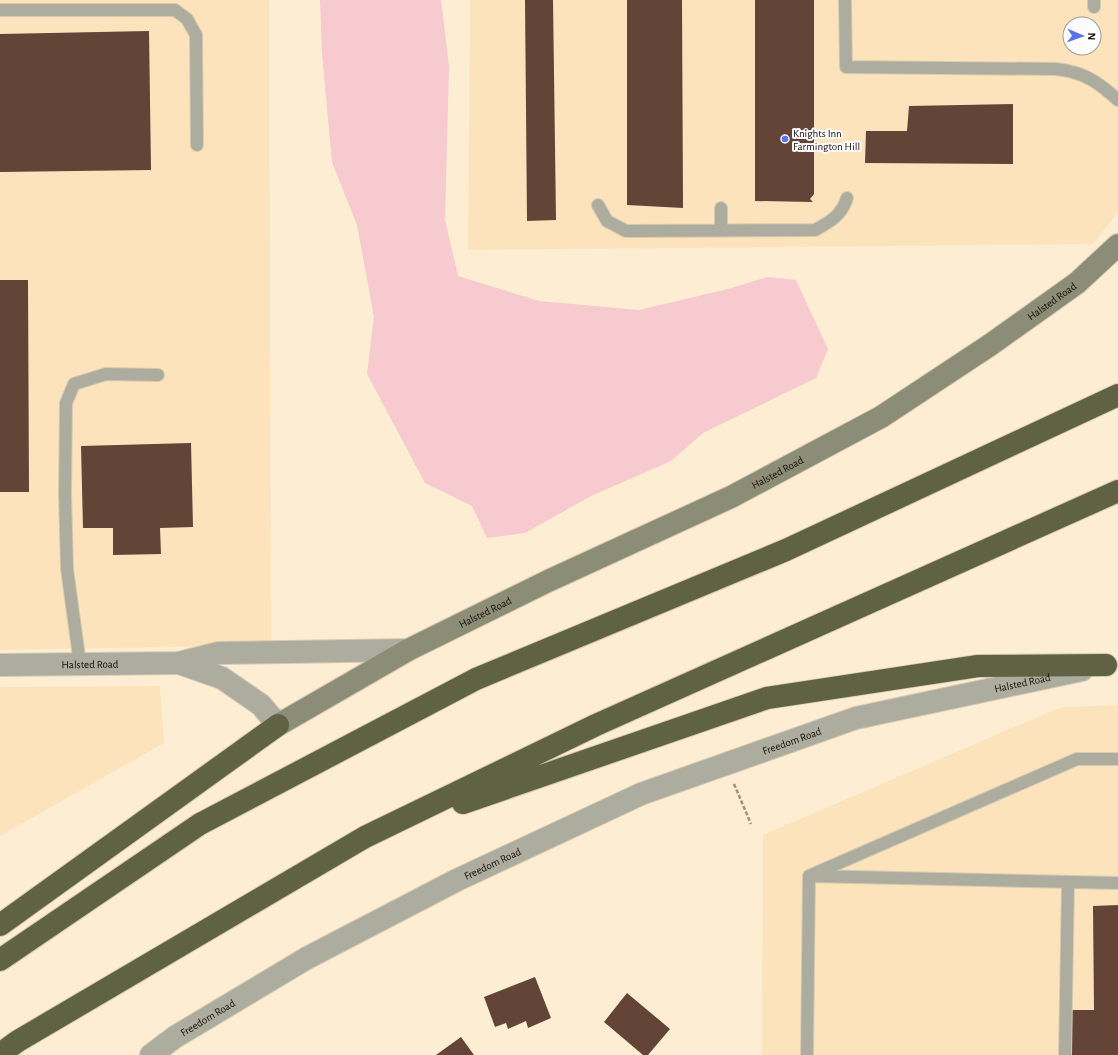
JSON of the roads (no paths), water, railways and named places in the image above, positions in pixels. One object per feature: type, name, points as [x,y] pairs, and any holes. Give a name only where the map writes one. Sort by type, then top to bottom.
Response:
[{"type":"highway","points":[[0,960],[200,824],[476,679],[786,550],[1118,395]]},
{"type":"highway","points":[[0,1054],[18,1040],[365,838],[596,725],[1118,491]]},
{"type":"highway","points":[[365,838],[767,698],[978,666],[1112,665]]},
{"type":"highway","points":[[0,925],[278,725]]},
{"type":"main road","name":"Halsted Road","points":[[278,725],[408,650],[548,581],[731,497],[881,417],[990,345],[1077,283],[1118,245]]},
{"type":"street","name":"Halsted Road","points":[[0,665],[179,663],[219,654],[408,650]]},
{"type":"street","name":"Halsted Road","points":[[179,663],[222,678],[261,705],[278,725]]},
{"type":"street","name":"Halsted Road","points":[[856,718],[1112,665]]},
{"type":"street","name":"Freedom Road","points":[[151,1055],[175,1037],[307,958],[457,880],[641,794],[856,718]]},
{"type":"lane","points":[[845,0],[846,67],[1056,69],[1072,71],[1091,78],[1118,100]]},
{"type":"lane","points":[[0,10],[174,10],[187,19],[196,35],[197,145]]},
{"type":"lane","points":[[598,205],[607,221],[626,231],[815,230],[832,221],[844,207],[847,198]]},
{"type":"lane","points":[[721,208],[721,230]]},
{"type":"lane","points":[[80,664],[73,622],[67,569],[64,440],[66,403],[74,384],[106,374],[158,375]]},
{"type":"lane","points":[[810,876],[1077,759],[1118,759]]},
{"type":"lane","points":[[810,876],[1118,883]]},
{"type":"lane","points":[[807,1055],[810,876]]},
{"type":"lane","points":[[1065,1055],[1068,882]]},
{"type":"place","name":"Knights Inn Farmington Hill","points":[[785,139]]}]
